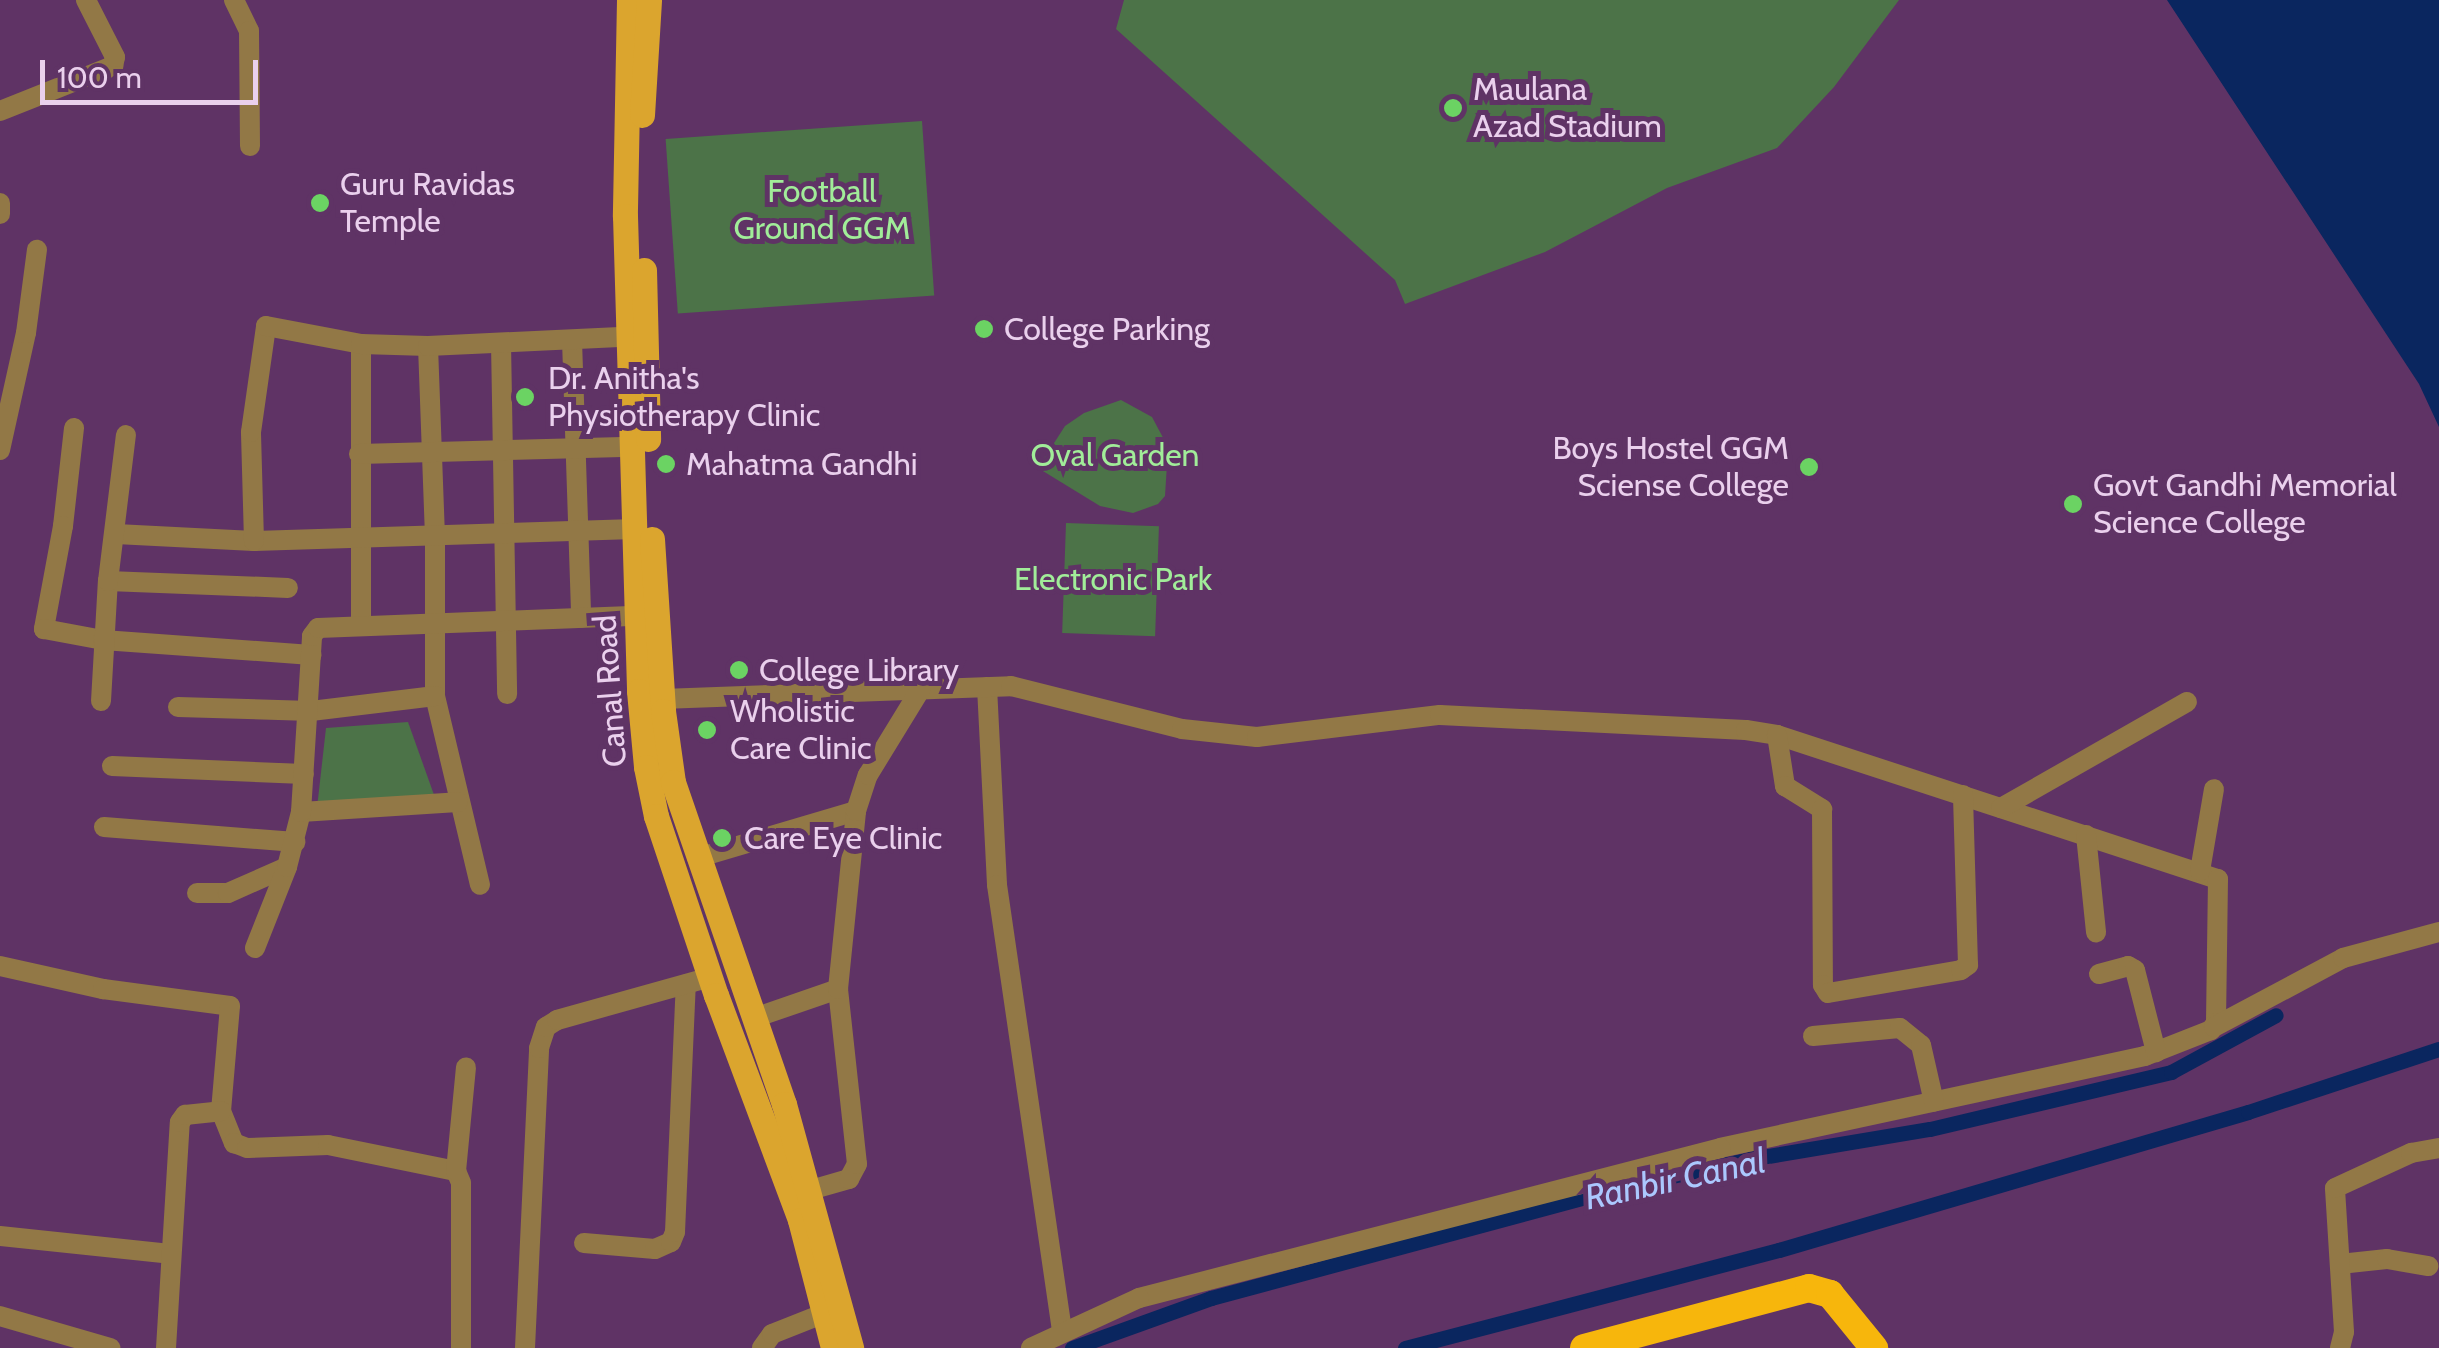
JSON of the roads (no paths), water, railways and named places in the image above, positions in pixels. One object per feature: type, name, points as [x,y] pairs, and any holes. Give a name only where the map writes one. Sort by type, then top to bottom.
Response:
[{"type":"highway","points":[[1584,1348],[1809,1288],[1830,1293],[1874,1348]]},
{"type":"main road","name":"Canal Road","points":[[629,0],[624,163],[648,447],[662,699],[673,782],[754,1018],[851,1348]]},
{"type":"main road","name":"Canal Road","points":[[649,0],[639,171],[638,336],[632,447],[639,690],[652,797],[698,980],[800,1220],[833,1348]]},
{"type":"street","points":[[0,112],[113,66],[115,57],[86,0]]},
{"type":"street","points":[[234,0],[249,31],[250,146]]},
{"type":"street","points":[[0,203],[0,214]]},
{"type":"street","points":[[0,450],[26,333],[37,250]]},
{"type":"street","points":[[254,541],[251,432],[266,326],[361,344],[428,346],[638,336]]},
{"type":"street","points":[[572,340],[581,618]]},
{"type":"street","points":[[501,343],[506,451],[507,694]]},
{"type":"street","points":[[361,344],[361,624]]},
{"type":"street","points":[[428,346],[435,535],[434,696],[480,885]]},
{"type":"street","points":[[74,428],[64,526],[42,626],[47,632],[103,640],[311,655]]},
{"type":"street","points":[[101,701],[108,581],[126,435]]},
{"type":"street","points":[[359,454],[632,447]]},
{"type":"street","points":[[116,534],[254,541],[635,529]]},
{"type":"street","points":[[108,581],[288,588]]},
{"type":"street","points":[[255,948],[287,868],[301,812],[312,636],[318,628],[636,616]]},
{"type":"street","points":[[662,699],[988,687],[1042,692],[1194,732],[1256,737],[1440,715],[1776,735],[2216,876],[2214,1027]]},
{"type":"street","points":[[988,687],[997,885],[1062,1332]]},
{"type":"street","points":[[807,1191],[850,1179],[858,1164],[838,989],[856,811],[868,775],[920,690]]},
{"type":"street","points":[[178,707],[310,710],[434,696]]},
{"type":"street","points":[[2000,808],[2187,702]]},
{"type":"street","points":[[1776,735],[1784,786],[1822,808],[1823,985],[1828,993],[1962,970],[1968,964],[1964,794]]},
{"type":"street","points":[[112,766],[304,774]]},
{"type":"street","points":[[2200,871],[2214,789]]},
{"type":"street","points":[[301,812],[458,802]]},
{"type":"street","points":[[697,858],[856,811]]},
{"type":"street","points":[[104,827],[295,842]]},
{"type":"street","points":[[2086,835],[2096,932]]},
{"type":"street","points":[[197,893],[228,893],[287,868]]},
{"type":"street","points":[[1031,1348],[1139,1298],[1720,1148],[2156,1052],[2214,1027],[2343,958],[2439,932]]},
{"type":"street","points":[[0,966],[103,989],[230,1006],[221,1112],[229,1138],[247,1148],[328,1145],[456,1171]]},
{"type":"street","points":[[2099,974],[2128,966],[2135,970],[2156,1052]]},
{"type":"street","points":[[525,1348],[539,1048],[546,1027],[556,1020],[698,980],[671,1242],[655,1249],[584,1243]]},
{"type":"street","points":[[754,1018],[838,989]]},
{"type":"street","points":[[1813,1036],[1900,1028],[1921,1045],[1934,1102]]},
{"type":"street","points":[[461,1348],[461,1183],[456,1171],[466,1066]]},
{"type":"street","points":[[166,1348],[180,1122],[185,1115],[221,1112]]},
{"type":"street","points":[[2340,1348],[2344,1332],[2338,1184],[2411,1153],[2439,1148]]},
{"type":"street","points":[[0,1236],[170,1254]]},
{"type":"street","points":[[2340,1264],[2386,1259],[2428,1266]]},
{"type":"street","points":[[762,1348],[772,1334],[824,1313]]},
{"type":"street","points":[[0,1316],[110,1348]]},
{"type":"water","points":[[2167,0],[2439,0],[2439,427],[2419,384]]},
{"type":"waterway","name":"Ranbir Canal","points":[[1072,1348],[1211,1298],[1631,1185],[1750,1159],[1930,1129],[2171,1072],[2276,1015]]},
{"type":"waterway","name":"Ranbir Canal","points":[[1405,1348],[1779,1250],[2248,1112],[2439,1049]]},
{"type":"place","name":"Maulana Azad Stadium","points":[[1453,108]]},
{"type":"place","name":"Guru Ravidas Temple","points":[[320,203]]},
{"type":"place","name":"College Parking","points":[[984,329]]},
{"type":"place","name":"Dr. Anitha's Physiotherapy Clinic","points":[[525,397]]},
{"type":"place","name":"Mahatma Gandhi","points":[[666,464]]},
{"type":"place","name":"Boys Hostel GGM Sciense College","points":[[1809,467]]},
{"type":"place","name":"Govt Gandhi Memorial Science College","points":[[2073,504]]},
{"type":"place","name":"College Library","points":[[739,670]]},
{"type":"place","name":"Wholistic Care Clinic","points":[[707,730]]},
{"type":"place","name":"Care Eye Clinic","points":[[722,838]]},
{"type":"park label","name":"Football Ground GGM","points":[[822,210]]},
{"type":"park label","name":"Oval Garden","points":[[1115,455]]},
{"type":"park label","name":"Electronic Park","points":[[1113,579]]}]
